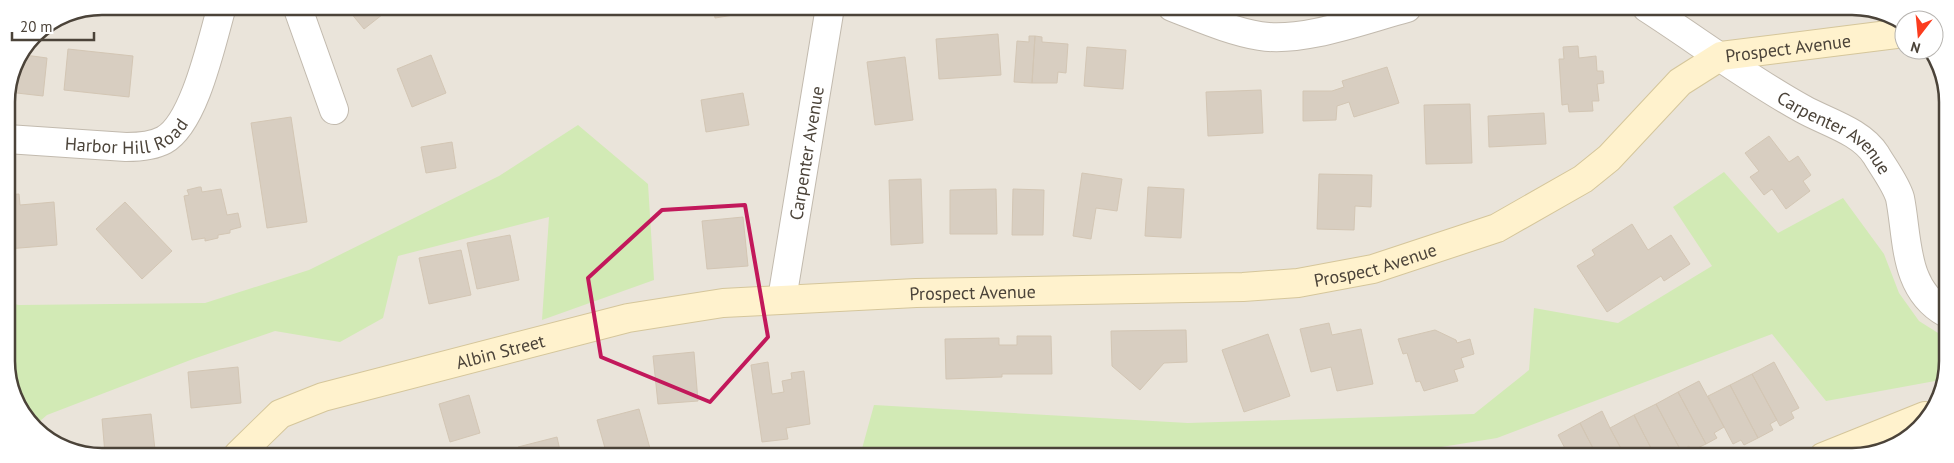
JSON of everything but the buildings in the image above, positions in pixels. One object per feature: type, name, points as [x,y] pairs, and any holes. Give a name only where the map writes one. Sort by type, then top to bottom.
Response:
[{"type":"main road","name":"Prospect Avenue","points":[[782,299],[916,293],[1243,287],[1298,283],[1373,269],[1497,228],[1583,179],[1609,158],[1680,82],[1721,56],[1894,34]]},
{"type":"main road","name":"Albin Street","points":[[245,448],[280,414],[322,397],[628,318],[724,302],[782,299]]},
{"type":"main road","points":[[1853,448],[1872,443],[1914,422]]},
{"type":"street","name":"Harbor Hill Road","points":[[15,140],[126,147],[143,146],[164,140],[180,125],[198,88],[219,15]]},
{"type":"street","points":[[300,15],[334,110]]},
{"type":"street","name":"Carpenter Avenue","points":[[782,299],[829,15]]},
{"type":"street","points":[[1194,15],[1232,29],[1261,36],[1298,36],[1380,15]]},
{"type":"street","name":"Carpenter Avenue","points":[[1658,15],[1802,109],[1855,135],[1874,152],[1899,196],[1906,250],[1915,276],[1927,296],[1939,307]]},
{"type":"highlighted area","points":[[745,205],[768,337],[710,402],[601,357],[588,278],[662,210]]},
{"type":"shaded area","points":[[102,15],[1852,15],[1869,17],[1894,26],[1894,60],[1928,60],[1937,85],[1939,102],[1939,361],[1932,395],[1916,420],[1845,448],[102,448],[85,446],[58,436],[40,423],[27,405],[17,378],[15,361],[15,96],[18,79],[24,63],[45,36],[68,22]]},
{"type":"green space","points":[[578,125],[648,184],[654,280],[542,320],[549,217],[398,256],[383,318],[340,342],[275,331],[193,359],[47,415],[39,422],[22,395],[15,361],[15,304],[205,303],[309,270],[499,176]]},
{"type":"green space","points":[[1724,172],[1778,233],[1843,198],[1884,254],[1899,293],[1919,321],[1939,334],[1939,361],[1936,381],[1826,401],[1772,334],[1497,438],[1435,448],[862,448],[874,405],[1188,423],[1474,414],[1529,370],[1534,308],[1618,323],[1712,266],[1673,207]]}]
